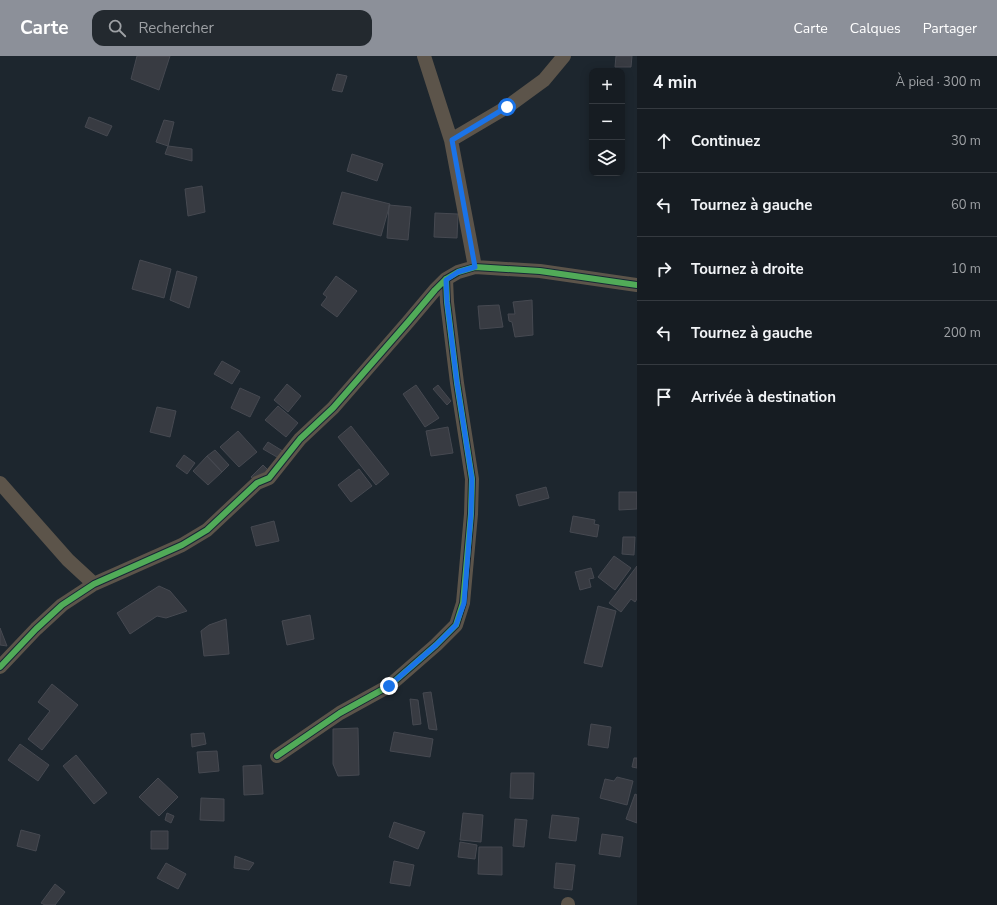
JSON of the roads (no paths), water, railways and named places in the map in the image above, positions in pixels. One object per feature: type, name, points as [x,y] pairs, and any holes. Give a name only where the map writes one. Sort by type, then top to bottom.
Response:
[{"type":"street","points":[[424,56],[452,140],[475,267]]},
{"type":"street","points":[[452,140],[507,107],[544,80],[564,56]]},
{"type":"street","points":[[0,667],[62,604],[94,584],[182,545],[208,530],[257,483],[269,478],[300,438],[333,408],[435,290],[458,272],[475,267],[540,271],[637,285]]},
{"type":"street","points":[[277,756],[340,713],[389,686],[436,645],[456,625],[464,603],[471,514],[472,479],[457,383],[447,302],[446,280]]},
{"type":"street","points":[[0,483],[68,560],[94,584]]}]
